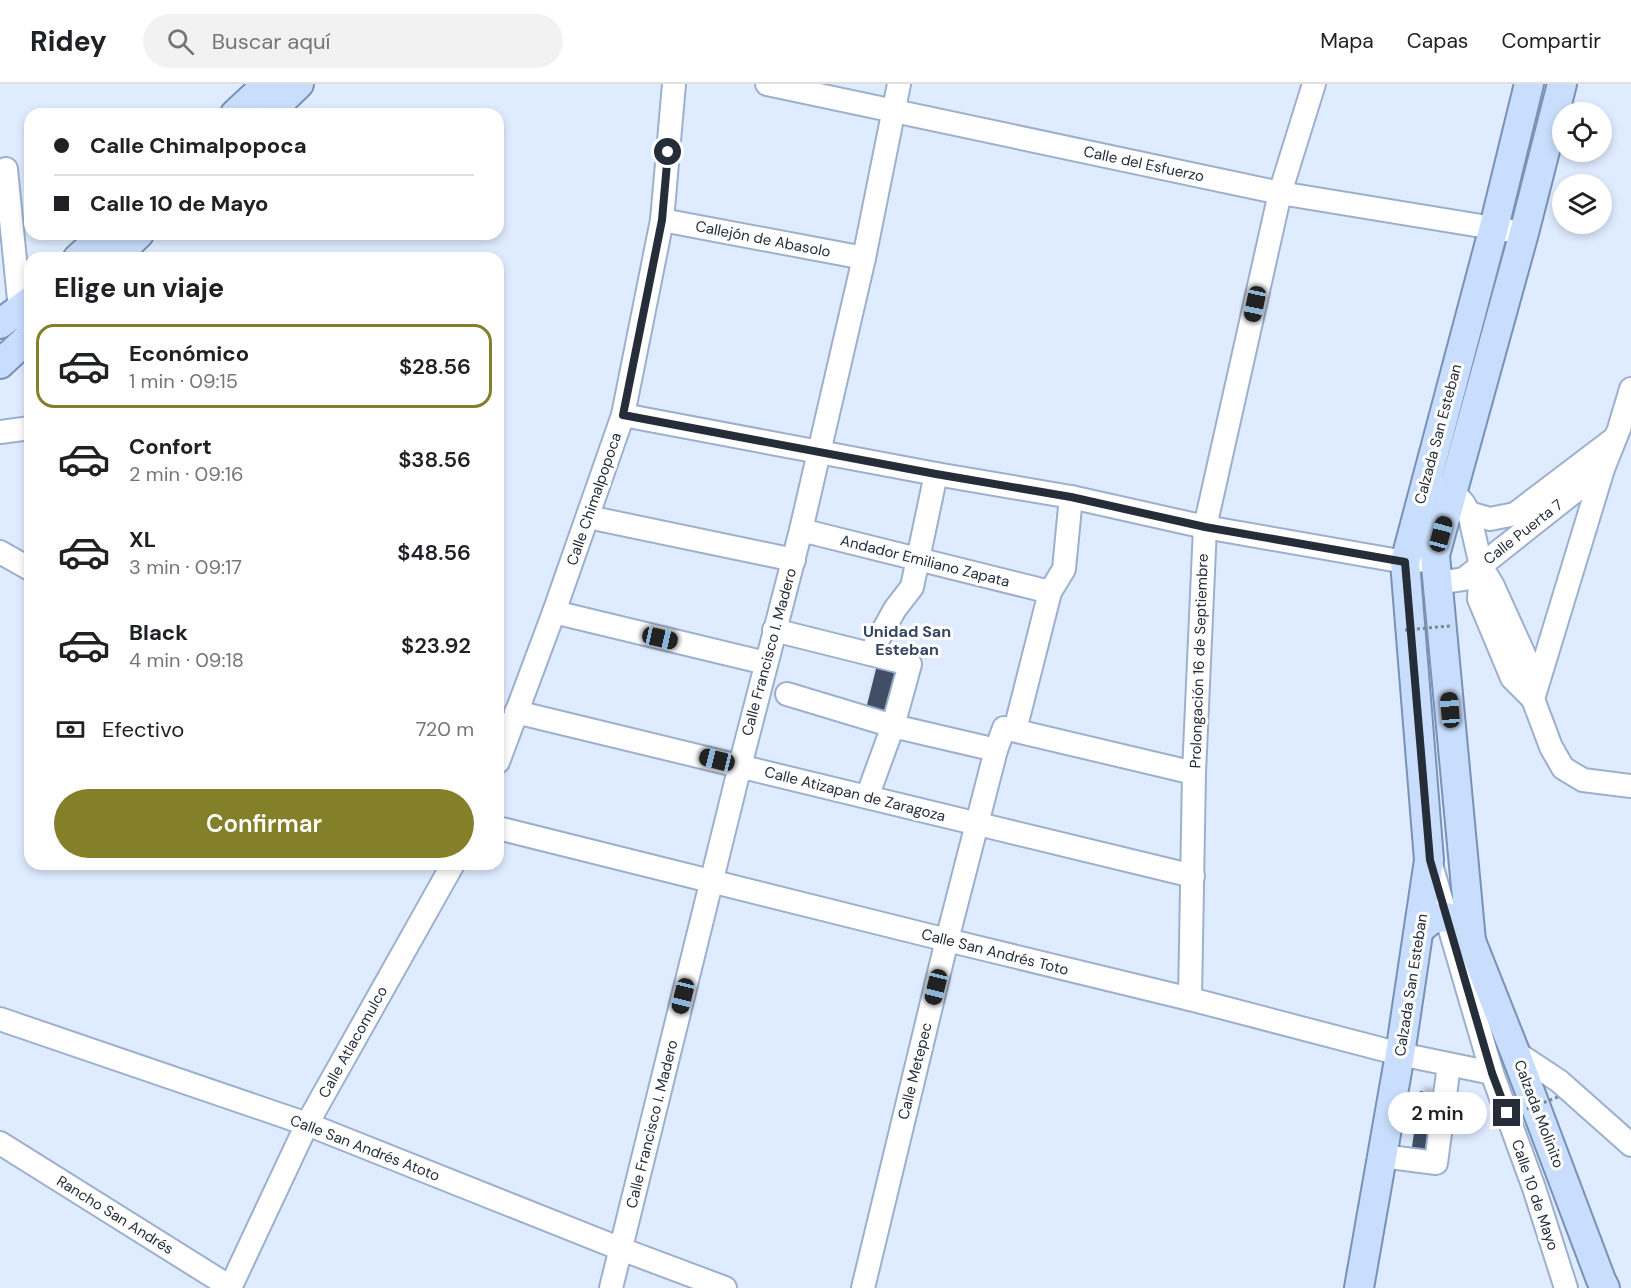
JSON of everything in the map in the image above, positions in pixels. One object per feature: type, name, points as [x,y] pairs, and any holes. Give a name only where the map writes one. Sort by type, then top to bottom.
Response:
[{"type":"main road","points":[[241,108],[267,84]]},
{"type":"main road","points":[[274,108],[299,84]]},
{"type":"main road","name":"Calzada San Esteban","points":[[1359,1288],[1400,1054],[1430,860],[1407,621],[1405,562],[1494,227],[1529,84]]},
{"type":"main road","name":"Calzada San Esteban","points":[[1471,941],[1441,594],[1452,490],[1524,233],[1562,84]]},
{"type":"main road","points":[[108,247],[125,240]]},
{"type":"main road","points":[[0,364],[24,342]]},
{"type":"main road","points":[[1449,396],[1477,403]]},
{"type":"main road","points":[[1407,621],[1441,594]]},
{"type":"main road","points":[[1420,929],[1432,919],[1455,918],[1463,926],[1471,941]]},
{"type":"main road","name":"Calzada Molinito","points":[[1471,941],[1605,1288]]},
{"type":"street","name":"Calle Chimalpopoca","points":[[504,745],[554,612],[623,415],[662,220],[674,84]]},
{"type":"street","name":"Calle del Esfuerzo","points":[[767,84],[1281,193],[1524,233]]},
{"type":"street","name":"Calle Francisco I. Madero","points":[[611,1288],[774,630],[794,560],[864,258],[899,84]]},
{"type":"street","name":"Prolongación 16 de Septiembre","points":[[1190,999],[1194,773],[1205,527],[1281,193],[1314,84]]},
{"type":"street","points":[[6,169],[20,316]]},
{"type":"street","name":"Callejón de Abasolo","points":[[662,220],[864,258]]},
{"type":"street","points":[[1533,699],[1603,469],[1622,434],[1631,389]]},
{"type":"street","name":"Calle Puerta 7","points":[[623,415],[1071,497],[1205,527],[1405,562],[1441,594],[1464,579],[1603,469]]},
{"type":"street","points":[[0,432],[24,429]]},
{"type":"street","name":"Calle Puerta 7","points":[[1469,513],[1490,519],[1515,514],[1622,434]]},
{"type":"street","points":[[870,654],[895,609],[912,587],[936,474]]},
{"type":"street","points":[[1425,483],[1452,490],[1469,513],[1480,566],[1479,599],[1512,678],[1533,699],[1551,747],[1563,768],[1583,780],[1631,786]]},
{"type":"street","points":[[1071,497],[1064,569],[1050,591],[1015,730],[1194,773]]},
{"type":"street","points":[[588,517],[794,560]]},
{"type":"street","name":"Andador Emiliano Zapata","points":[[801,530],[1050,591]]},
{"type":"street","points":[[0,552],[24,566]]},
{"type":"street","points":[[554,612],[766,663]]},
{"type":"street","points":[[774,630],[910,664],[894,726],[867,797]]},
{"type":"street","points":[[787,694],[894,726],[996,750]]},
{"type":"street","name":"Calle Atizapan de Zaragoza","points":[[516,712],[1193,876]]},
{"type":"street","name":"Calle Metepec","points":[[862,1288],[996,750],[1004,728],[1015,730]]},
{"type":"street","name":"Calle San Andrés Toto","points":[[504,829],[1190,999],[1400,1054],[1492,1073]]},
{"type":"street","name":"Calle 10 de Mayo","points":[[1430,860],[1492,1073],[1534,1188],[1566,1288]]},
{"type":"street","name":"Calle Atlacomulco","points":[[230,1288],[307,1124],[450,870]]},
{"type":"street","name":"Calle San Andrés Atoto","points":[[0,1019],[307,1124],[725,1288]]},
{"type":"street","points":[[1515,1052],[1559,1081],[1631,1145]]},
{"type":"street","points":[[1382,1156],[1436,1163],[1449,1065]]},
{"type":"street","name":"Rancho San Andrés","points":[[0,1143],[230,1288]]},
{"type":"path","points":[[1407,621],[1441,594]]},
{"type":"path","points":[[1527,1109],[1558,1097]]},
{"type":"building","points":[[878,661],[905,668],[893,716],[866,709]]},
{"type":"building","points":[[1420,1091],[1435,1094],[1427,1156],[1411,1154]]},
{"type":"district","name":"Unidad San Esteban","points":[[907,640]]},
{"type":"route","points":[[668,152],[662,220],[623,415],[1071,497],[1205,527],[1405,562],[1430,860],[1492,1073],[1507,1113]]}]
